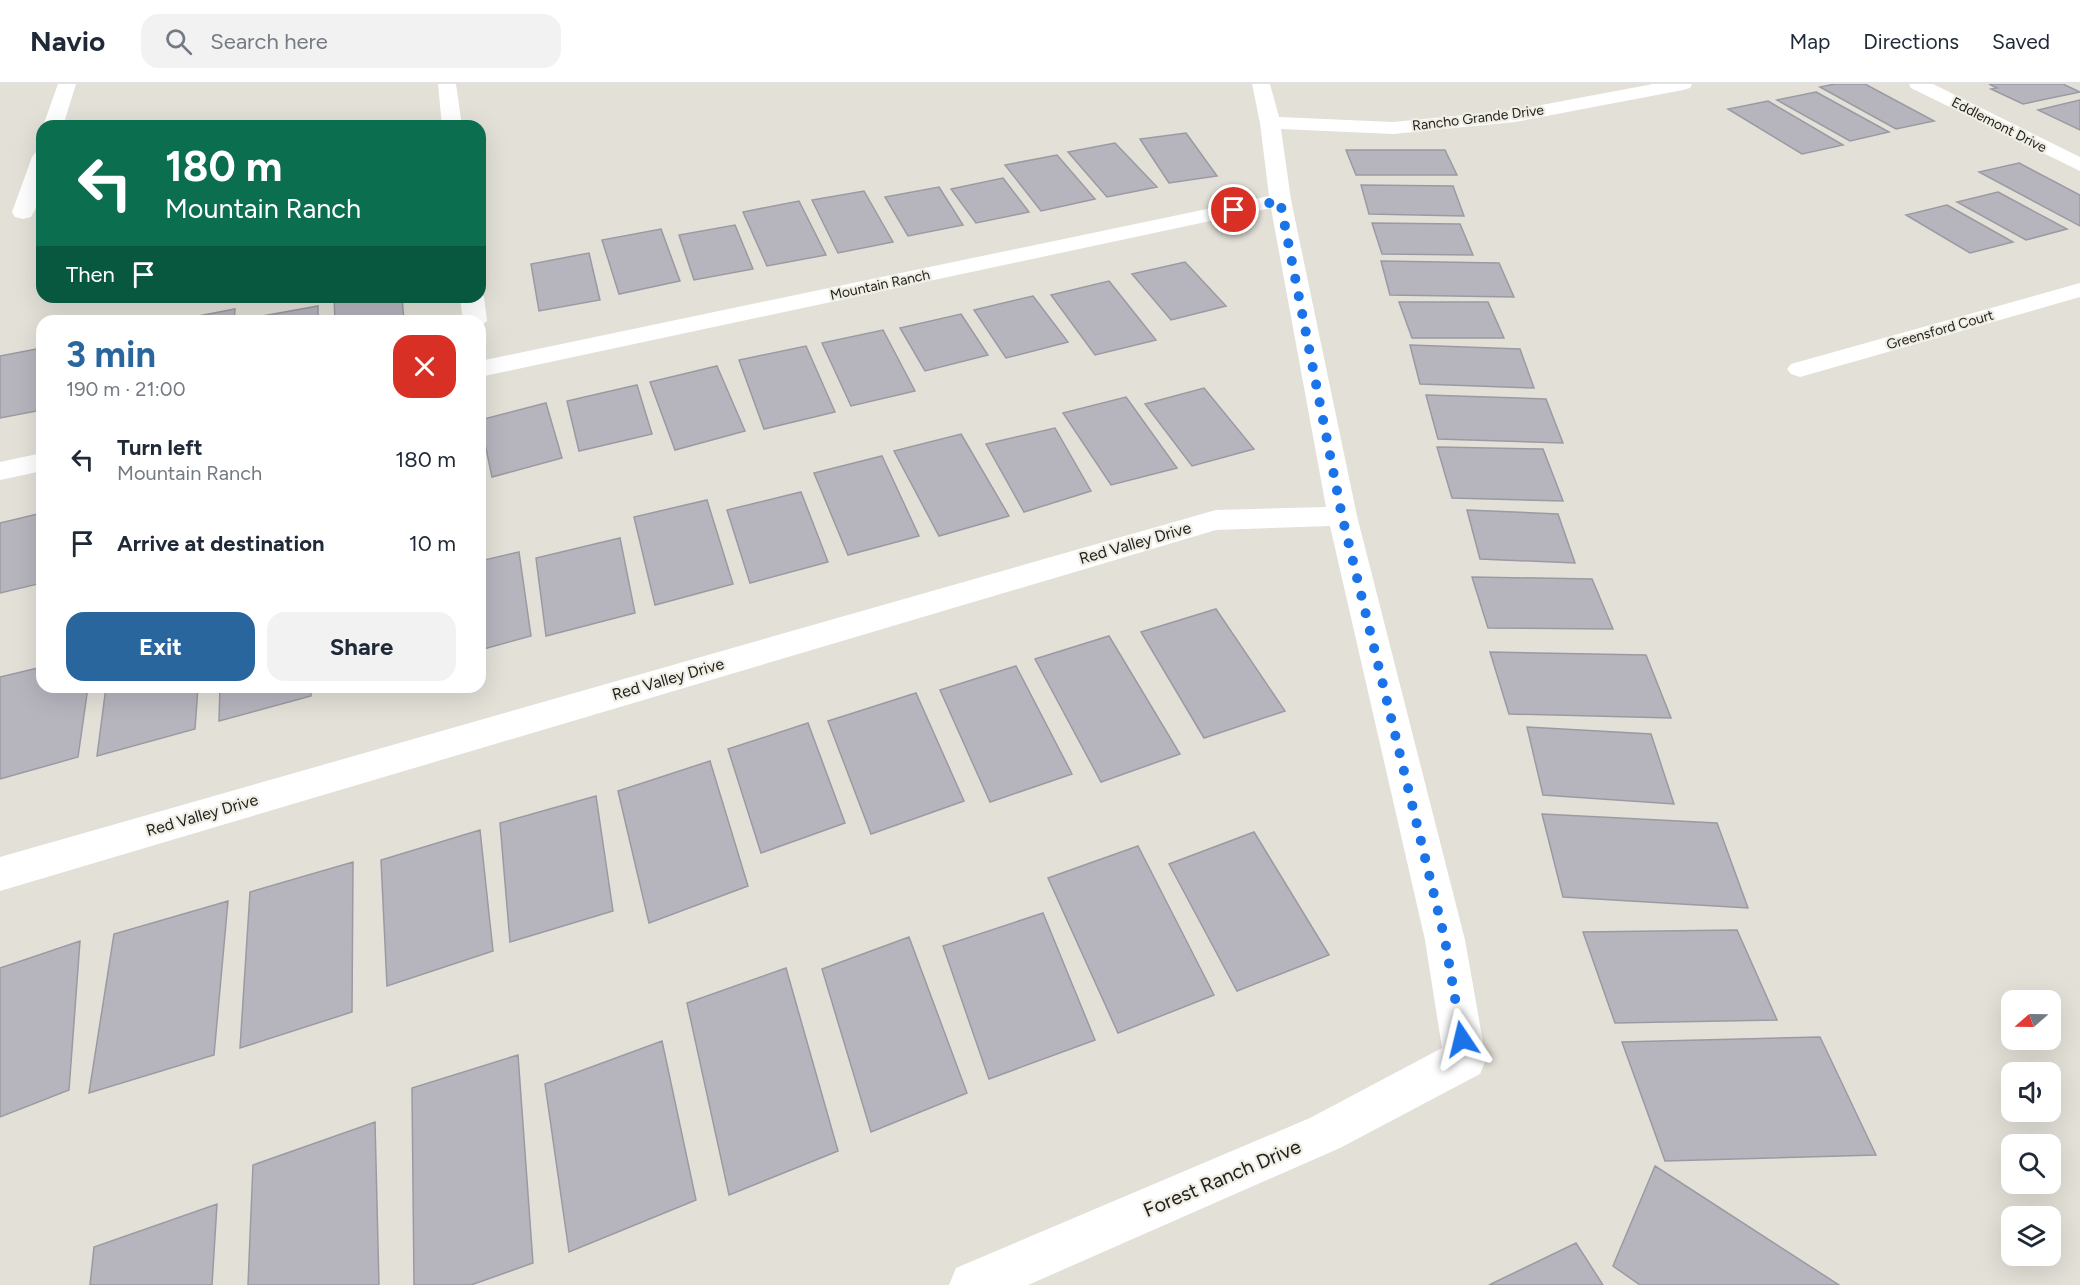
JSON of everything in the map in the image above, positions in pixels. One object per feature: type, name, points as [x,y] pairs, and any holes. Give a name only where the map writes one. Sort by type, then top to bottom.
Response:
[{"type":"street","points":[[54,120],[67,84]]},
{"type":"street","points":[[447,84],[451,120]]},
{"type":"street","points":[[1261,84],[1270,123],[1280,201],[1342,516]]},
{"type":"street","name":"Rancho Grande Drive","points":[[1270,123],[1393,128],[1515,116],[1683,84]]},
{"type":"street","name":"Eddlemont Drive","points":[[1918,84],[2080,165]]},
{"type":"street","points":[[23,212],[36,174]]},
{"type":"street","name":"Mountain Ranch","points":[[486,367],[1280,201]]},
{"type":"street","name":"Greensford Court","points":[[1800,369],[2080,290]]},
{"type":"street","points":[[0,471],[36,463]]},
{"type":"street","name":"Red Valley Drive","points":[[0,874],[1216,520],[1342,516]]},
{"type":"street","name":"Forest Ranch Drive","points":[[973,1285],[1325,1133],[1465,1059],[1445,940],[1342,516]]},
{"type":"building","points":[[1835,84],[1865,84],[1934,121],[1896,129],[1820,87]]},
{"type":"building","points":[[1989,84],[2063,84],[2080,92],[2023,104],[1991,89],[1997,88]]},
{"type":"building","points":[[1816,92],[1889,132],[1850,141],[1777,100]]},
{"type":"building","points":[[2080,100],[2080,130],[2038,110]]},
{"type":"building","points":[[1768,101],[1843,145],[1802,154],[1728,109]]},
{"type":"building","points":[[1186,133],[1217,176],[1169,183],[1140,139]]},
{"type":"building","points":[[1115,143],[1157,187],[1107,197],[1068,152]]},
{"type":"building","points":[[1346,150],[1445,150],[1457,175],[1356,175]]},
{"type":"building","points":[[1057,155],[1095,199],[1041,211],[1005,165]]},
{"type":"building","points":[[2019,163],[2080,195],[2080,226],[1979,172]]},
{"type":"building","points":[[1003,178],[1029,212],[976,223],[951,189]]},
{"type":"building","points":[[1361,185],[1453,186],[1464,216],[1369,214]]},
{"type":"building","points":[[939,187],[963,225],[908,236],[885,197]]},
{"type":"building","points":[[864,191],[893,242],[838,253],[812,200]]},
{"type":"building","points":[[1998,192],[2067,229],[2026,240],[1957,202]]},
{"type":"building","points":[[799,201],[826,255],[767,266],[743,212]]},
{"type":"building","points":[[1947,205],[2013,242],[1970,253],[1906,215]]},
{"type":"building","points":[[1372,223],[1460,224],[1473,255],[1382,254]]},
{"type":"building","points":[[735,225],[753,269],[694,280],[679,235]]},
{"type":"building","points":[[661,229],[680,281],[619,294],[602,240]]},
{"type":"building","points":[[589,253],[600,300],[539,311],[531,264]]},
{"type":"building","points":[[1381,261],[1499,263],[1514,297],[1390,295]]},
{"type":"building","points":[[1185,262],[1226,306],[1171,320],[1132,274]]},
{"type":"building","points":[[1109,281],[1156,340],[1095,355],[1051,295]]},
{"type":"building","points":[[1033,296],[1068,342],[1006,358],[974,310]]},
{"type":"building","points":[[1399,302],[1488,302],[1504,338],[1412,338]]},
{"type":"building","points":[[334,303],[402,303],[404,315],[335,315]]},
{"type":"building","points":[[318,306],[318,315],[268,315]]},
{"type":"building","points":[[235,309],[234,315],[204,315]]},
{"type":"building","points":[[961,314],[988,355],[925,371],[900,328]]},
{"type":"building","points":[[883,330],[915,391],[851,406],[822,343]]},
{"type":"building","points":[[1410,345],[1520,349],[1534,388],[1420,384]]},
{"type":"building","points":[[806,346],[835,412],[764,429],[739,360]]},
{"type":"building","points":[[36,349],[36,411],[0,418],[0,356]]},
{"type":"building","points":[[717,366],[745,431],[675,450],[650,382]]},
{"type":"building","points":[[637,385],[652,434],[579,451],[567,401]]},
{"type":"building","points":[[1204,388],[1254,449],[1192,466],[1145,404]]},
{"type":"building","points":[[1426,395],[1546,399],[1563,443],[1438,439]]},
{"type":"building","points":[[1126,397],[1177,468],[1111,485],[1063,413]]},
{"type":"building","points":[[546,403],[562,458],[492,477],[486,448],[486,418]]},
{"type":"building","points":[[1055,428],[1091,491],[1024,512],[986,444]]},
{"type":"building","points":[[961,434],[1009,516],[939,536],[894,451]]},
{"type":"building","points":[[1437,447],[1543,449],[1563,501],[1452,498]]},
{"type":"building","points":[[882,456],[919,536],[848,555],[814,473]]},
{"type":"building","points":[[801,492],[828,562],[750,583],[727,510]]},
{"type":"building","points":[[707,500],[733,584],[655,605],[634,517]]},
{"type":"building","points":[[1467,510],[1558,514],[1575,563],[1480,559]]},
{"type":"building","points":[[36,514],[36,584],[0,593],[0,523]]},
{"type":"building","points":[[620,538],[635,613],[546,636],[536,558]]},
{"type":"building","points":[[519,552],[531,636],[486,648],[486,560]]},
{"type":"building","points":[[1472,577],[1592,579],[1613,629],[1488,628]]},
{"type":"building","points":[[1216,609],[1285,711],[1204,738],[1141,632]]},
{"type":"building","points":[[1109,636],[1180,754],[1101,782],[1035,659]]},
{"type":"building","points":[[1490,652],[1646,655],[1671,718],[1509,714]]},
{"type":"building","points":[[1016,666],[1072,774],[990,802],[940,690]]},
{"type":"building","points":[[36,668],[36,693],[87,693],[78,757],[0,779],[0,677]]},
{"type":"building","points":[[105,693],[198,693],[195,729],[97,756]]},
{"type":"building","points":[[220,693],[311,693],[311,696],[219,721]]},
{"type":"building","points":[[916,693],[964,801],[871,834],[828,721]]},
{"type":"building","points":[[808,723],[845,823],[761,853],[728,749]]},
{"type":"building","points":[[1527,727],[1651,734],[1674,804],[1543,795]]},
{"type":"building","points":[[710,761],[748,886],[649,923],[618,791]]},
{"type":"building","points":[[596,796],[613,911],[510,942],[500,823]]},
{"type":"building","points":[[1542,814],[1717,823],[1748,908],[1563,897]]},
{"type":"building","points":[[480,830],[493,951],[387,986],[381,860]]},
{"type":"building","points":[[1254,832],[1329,955],[1237,991],[1169,864]]},
{"type":"building","points":[[1138,846],[1214,995],[1118,1033],[1048,878]]},
{"type":"building","points":[[353,862],[352,1012],[240,1048],[250,892]]},
{"type":"building","points":[[228,901],[214,1055],[89,1093],[114,934]]},
{"type":"building","points":[[1043,913],[1095,1040],[989,1079],[943,946]]},
{"type":"building","points":[[1737,930],[1777,1020],[1615,1023],[1583,932]]},
{"type":"building","points":[[909,937],[967,1093],[871,1132],[822,969]]},
{"type":"building","points":[[80,941],[69,1090],[0,1117],[0,968]]},
{"type":"building","points":[[786,968],[838,1151],[729,1195],[687,1003]]},
{"type":"building","points":[[1820,1037],[1876,1155],[1665,1161],[1622,1042]]},
{"type":"building","points":[[662,1041],[696,1200],[569,1252],[545,1084]]},
{"type":"building","points":[[518,1055],[533,1263],[471,1285],[414,1285],[412,1088]]},
{"type":"building","points":[[375,1122],[379,1285],[248,1285],[253,1165]]},
{"type":"building","points":[[1655,1166],[1839,1285],[1640,1285],[1613,1266]]},
{"type":"building","points":[[217,1204],[212,1285],[90,1285],[94,1247]]},
{"type":"building","points":[[1576,1243],[1603,1285],[1489,1285]]},
{"type":"route","points":[[1234,210],[1280,201],[1342,516],[1445,940],[1462,1039]]}]
